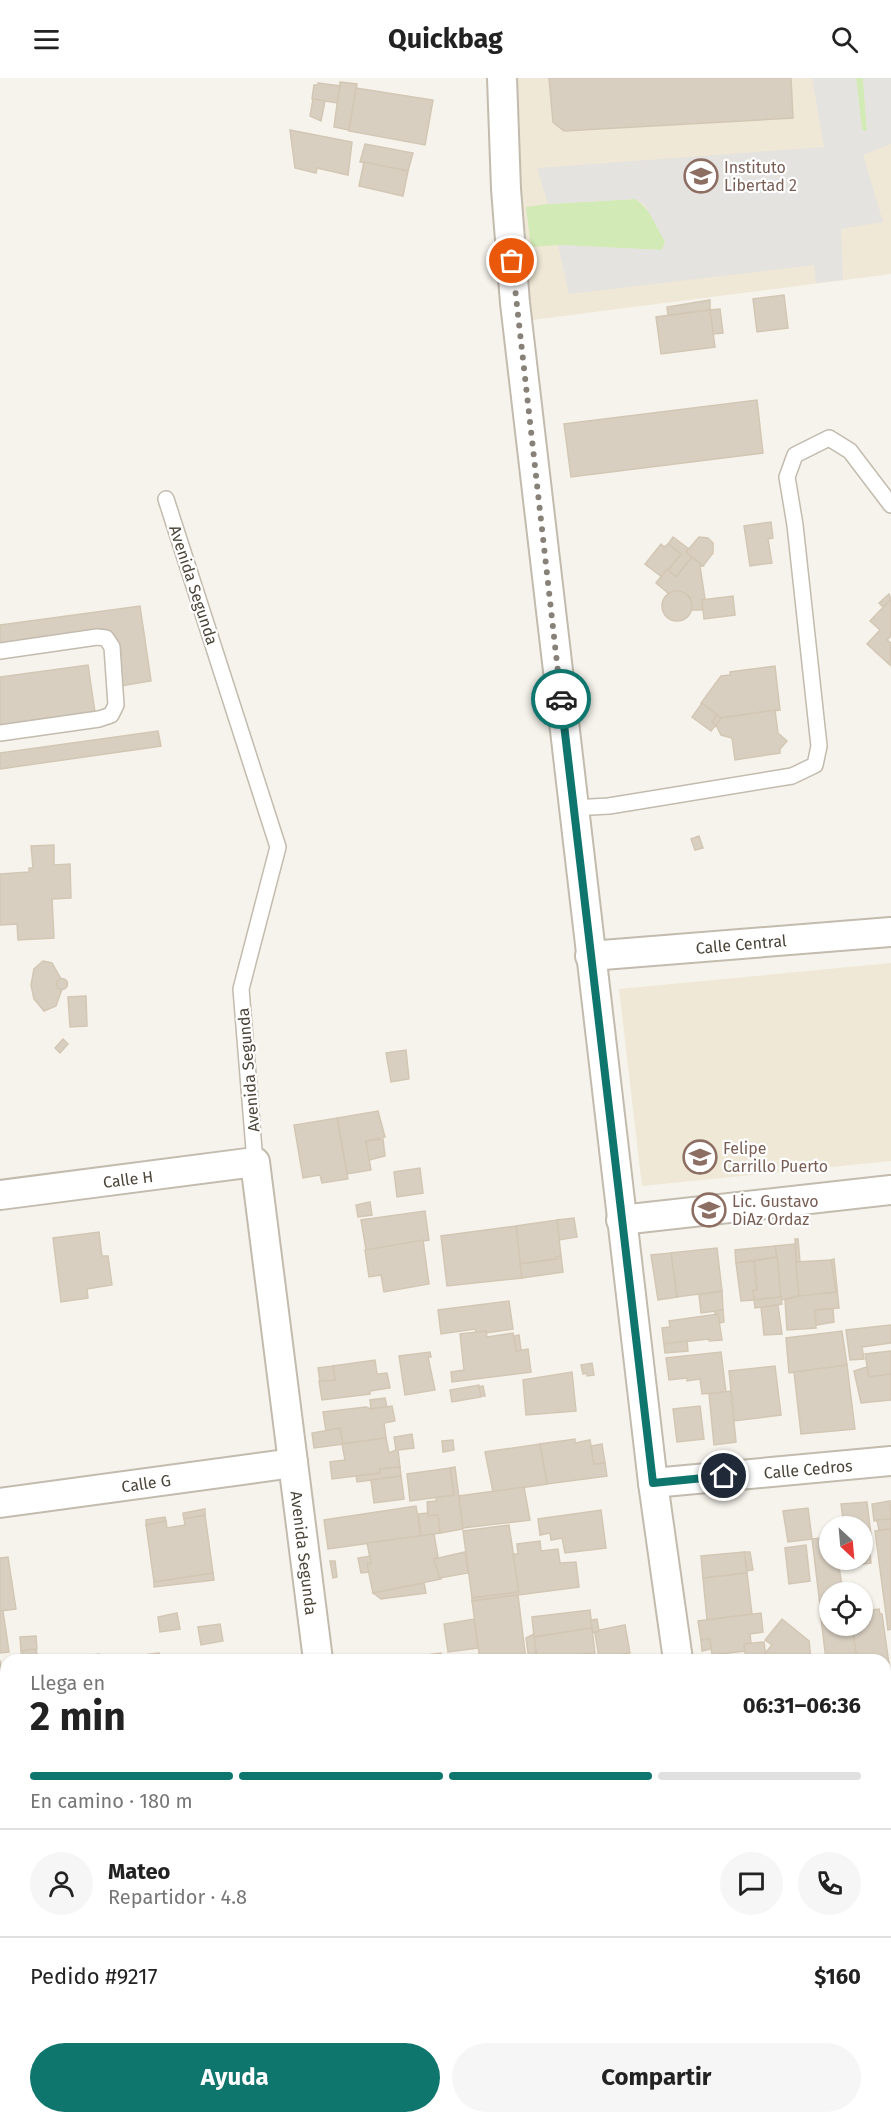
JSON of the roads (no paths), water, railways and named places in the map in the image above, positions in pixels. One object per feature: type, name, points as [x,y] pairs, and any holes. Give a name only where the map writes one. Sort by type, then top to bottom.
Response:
[{"type":"street","points":[[502,78],[506,189],[515,303],[621,1220],[653,1483],[677,1654]]},
{"type":"street","name":"Calle Central","points":[[590,956],[891,932]]},
{"type":"street","name":"Calle H","points":[[0,1195],[255,1162]]},
{"type":"street","name":"Avenida Segunda","points":[[255,1162],[317,1654]]},
{"type":"street","points":[[621,1220],[891,1190]]},
{"type":"street","name":"Calle Cedros","points":[[653,1483],[891,1461]]},
{"type":"street","name":"Calle G","points":[[0,1503],[293,1463]]},
{"type":"lane","points":[[573,808],[609,806],[792,776],[815,765],[819,746],[795,525],[787,477],[795,455],[829,438],[850,451],[891,505]]},
{"type":"lane","name":"Avenida Segunda","points":[[166,499],[278,847],[241,989],[255,1162]]},
{"type":"lane","points":[[0,651],[97,637],[106,638],[112,647],[116,705],[111,714],[99,719],[0,733]]},
{"type":"place","name":"Instituto Libertad 2","points":[[701,176]]},
{"type":"place","name":"Felipe Carrillo Puerto","points":[[700,1157]]},
{"type":"place","name":"Lic. Gustavo DiAz Ordaz","points":[[709,1210]]}]
